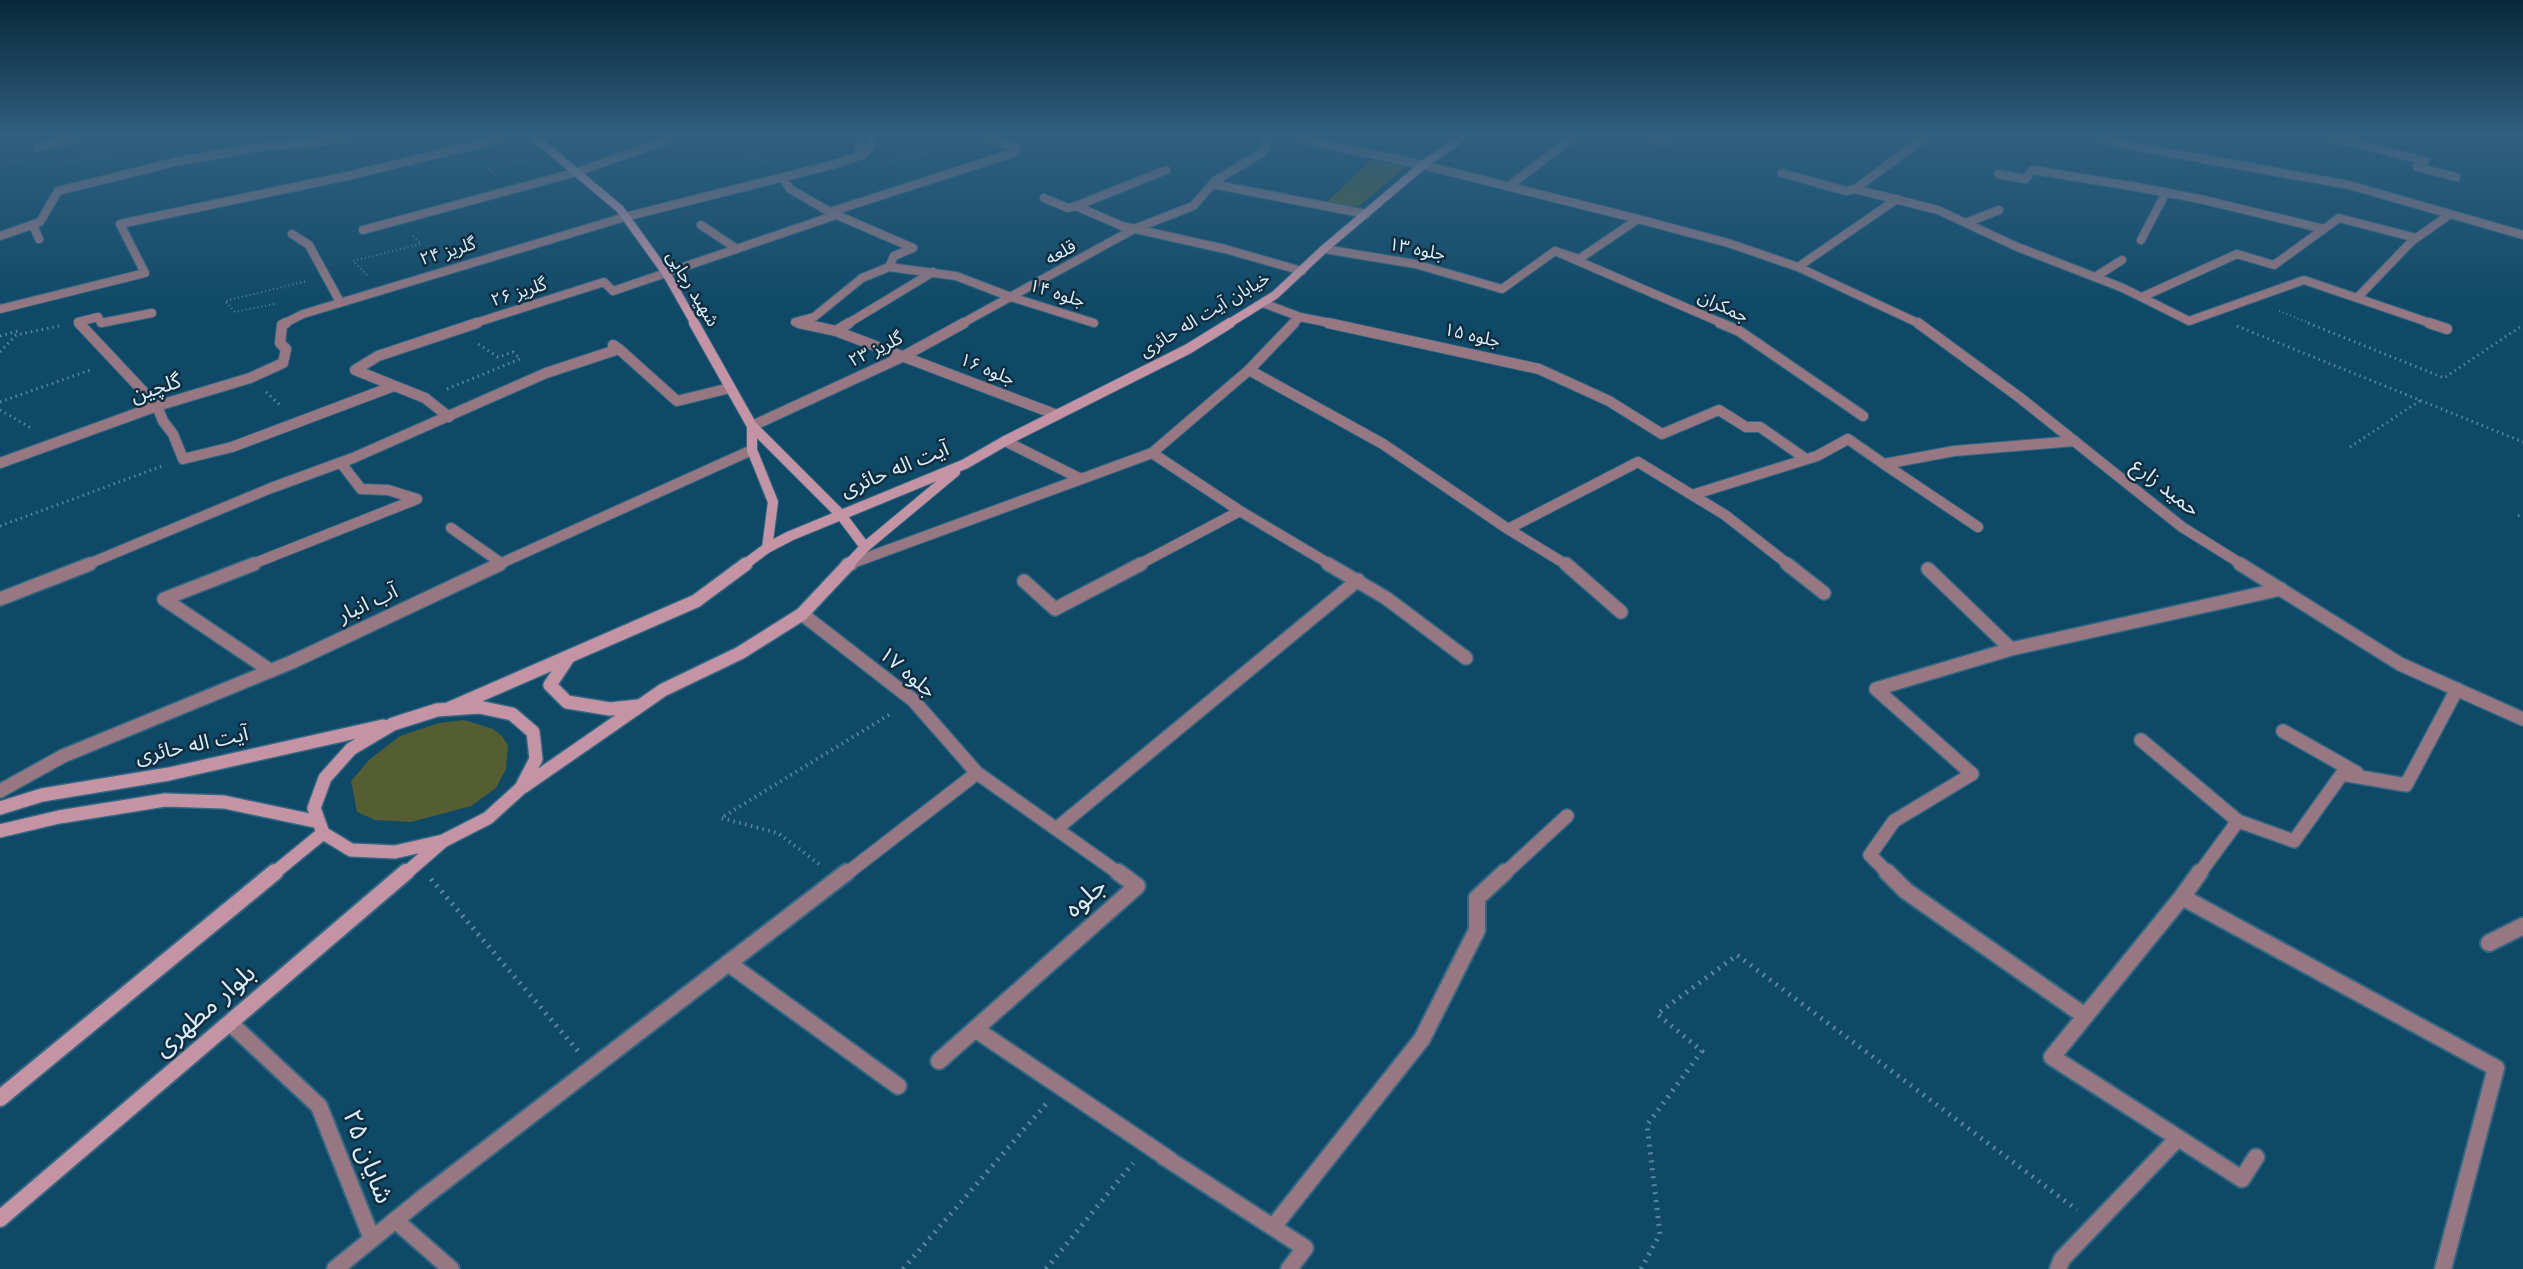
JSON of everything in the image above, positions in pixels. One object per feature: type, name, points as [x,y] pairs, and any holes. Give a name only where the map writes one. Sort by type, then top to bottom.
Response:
[{"type":"main road","name":"شهید رجایی","points":[[604,195],[620,209],[666,273],[752,426]]},
{"type":"main road","name":"خیابان آیت اله حائری","points":[[965,464],[1005,441],[1188,349],[1263,303],[1388,195]]},
{"type":"main road","points":[[752,426],[752,450],[773,502],[768,549]]},
{"type":"main road","points":[[752,426],[841,514],[865,547]]},
{"type":"main road","name":"آیت اله حائری","points":[[448,709],[696,601],[768,549],[790,536],[965,464]]},
{"type":"main road","name":"آیت اله حائری","points":[[521,788],[663,690],[740,653],[802,614],[865,547],[965,464]]},
{"type":"main road","points":[[568,658],[550,686],[567,702],[610,709],[641,706]]},
{"type":"main road","points":[[0,831],[58,817],[165,800],[224,802],[321,828],[351,850],[395,852],[443,841],[488,818],[521,788],[536,759],[533,732],[513,714],[479,707],[436,710],[393,724],[351,749],[325,778],[314,808],[321,828]]},
{"type":"main road","name":"آیت اله حائری","points":[[0,808],[42,795],[169,774],[393,724]]},
{"type":"main road","points":[[0,1098],[321,828]]},
{"type":"main road","name":"بلوار مطهری","points":[[0,1219],[443,841]]},
{"type":"street","points":[[0,236],[40,222],[55,195]]},
{"type":"street","points":[[0,309],[145,273],[120,224],[258,195]]},
{"type":"street","points":[[363,230],[490,195]]},
{"type":"street","name":"گلریز ۲۴","points":[[282,325],[303,314],[340,302],[625,217],[713,195]]},
{"type":"street","points":[[801,195],[833,214],[913,248],[894,256],[889,267]]},
{"type":"street","points":[[666,273],[885,195]]},
{"type":"street","points":[[1044,198],[1068,208],[1103,195]]},
{"type":"street","name":"قلعه","points":[[1011,297],[1134,229],[1192,206],[1202,195]]},
{"type":"street","points":[[1270,195],[1366,214]]},
{"type":"street","name":"حمید زارع","points":[[1545,195],[1728,243],[1798,267],[1914,320],[2019,397],[2182,527],[2400,664],[2523,719]]},
{"type":"street","points":[[1881,195],[1938,210],[1968,222],[2015,246],[2096,277],[2189,321],[2304,280],[2447,329]]},
{"type":"street","points":[[2141,240],[2164,195]]},
{"type":"street","points":[[2180,195],[2324,229]]},
{"type":"street","points":[[2383,195],[2523,235]]},
{"type":"street","points":[[1798,267],[1897,199]]},
{"type":"street","points":[[1076,206],[1134,229],[1225,249],[1302,271]]},
{"type":"street","points":[[1968,222],[1999,210]]},
{"type":"street","points":[[2357,298],[2416,238],[2449,215]]},
{"type":"street","points":[[2142,297],[2237,254],[2274,265],[2339,218],[2416,238]]},
{"type":"street","points":[[1555,251],[1579,259],[1638,219]]},
{"type":"street","points":[[33,225],[39,239]]},
{"type":"street","points":[[701,225],[737,249]]},
{"type":"street","points":[[292,234],[309,245],[340,302]]},
{"type":"street","name":"جلوه ۱۳","points":[[1324,249],[1415,264],[1502,289],[1555,251]]},
{"type":"street","name":"جمکران","points":[[1555,251],[1738,331],[1863,416]]},
{"type":"street","points":[[2096,277],[2122,260]]},
{"type":"street","name":"جلوه ۱۴","points":[[889,267],[956,276],[1011,297],[1094,323]]},
{"type":"street","name":"جلوه ۱۶","points":[[889,267],[862,278],[814,317],[795,322],[836,331],[1057,415]]},
{"type":"street","points":[[836,331],[933,272]]},
{"type":"street","name":"گلریز ۲۶","points":[[394,386],[355,370],[378,356],[604,282],[613,291],[666,273]]},
{"type":"street","name":"گلریز ۲۳","points":[[752,426],[904,356],[1011,297]]},
{"type":"street","name":"جلوه ۱۵","points":[[1263,303],[1300,317],[1539,369],[1609,401],[1662,434],[1719,410],[1746,427],[1760,426],[1806,459]]},
{"type":"street","points":[[152,313],[101,323],[98,316],[78,322],[113,362],[157,406],[162,421],[173,434],[183,459],[232,447],[394,386],[425,398],[449,417]]},
{"type":"street","points":[[848,565],[1152,453],[1249,370],[1300,317]]},
{"type":"street","name":"گلچین","points":[[0,463],[157,406],[250,378],[283,363],[286,349],[280,343],[282,325]]},
{"type":"street","points":[[0,599],[150,540],[271,488],[341,463],[546,373],[616,347],[677,401],[730,388]]},
{"type":"street","points":[[1249,370],[1383,444],[1508,529],[1564,562],[1621,612]]},
{"type":"street","points":[[1692,495],[1817,456],[1848,439],[1978,527]]},
{"type":"street","points":[[1005,441],[1081,479]]},
{"type":"street","points":[[1884,464],[1954,451],[2075,441]]},
{"type":"street","name":"آب انبار","points":[[0,791],[63,756],[271,671],[501,563],[752,450]]},
{"type":"street","points":[[1152,453],[1240,511],[1386,598],[1466,658]]},
{"type":"street","points":[[1508,529],[1638,462],[1725,515],[1824,593]]},
{"type":"street","points":[[271,671],[164,599],[417,499],[388,490],[361,489],[341,463]]},
{"type":"street","points":[[1024,581],[1055,609],[1240,511]]},
{"type":"street","points":[[451,528],[501,563]]},
{"type":"street","points":[[1928,569],[2011,649]]},
{"type":"street","points":[[1056,829],[1358,580]]},
{"type":"street","points":[[2085,1016],[1906,891],[1870,855],[1894,821],[1972,774],[1876,689],[2011,649],[2281,589]]},
{"type":"street","name":"جلوه ۱۷","points":[[802,614],[913,700],[977,772]]},
{"type":"street","points":[[2141,740],[2238,820],[2294,841],[2342,774],[2406,785],[2457,689]]},
{"type":"street","points":[[2283,731],[2366,778]]},
{"type":"street","points":[[335,1269],[395,1220],[977,772]]},
{"type":"street","name":"جلوه","points":[[939,1061],[1137,886],[977,772]]},
{"type":"street","points":[[1273,1227],[1422,1039],[1477,930],[1477,898],[1567,816]]},
{"type":"street","points":[[2238,820],[2182,897],[2052,1057],[2242,1179],[2256,1157]]},
{"type":"street","points":[[2182,897],[2496,1068],[2443,1269]]},
{"type":"street","points":[[2489,943],[2523,926]]},
{"type":"street","points":[[728,963],[898,1086]]},
{"type":"street","name":"شایان ۲۵","points":[[230,1023],[319,1106],[372,1239]]},
{"type":"street","points":[[975,1029],[1170,1160]]},
{"type":"street","points":[[2058,1269],[2062,1259],[2178,1138]]},
{"type":"street","points":[[1147,1145],[1305,1248],[1289,1269]]},
{"type":"street","points":[[395,1220],[451,1269]]},
{"type":"path","points":[[380,290],[353,261],[421,244],[398,220]]},
{"type":"path","points":[[279,303],[235,312],[225,301],[326,276]]},
{"type":"path","points":[[2251,299],[2444,378],[2523,325]]},
{"type":"path","points":[[2208,314],[2523,442]]},
{"type":"path","points":[[0,352],[16,335],[78,322]]},
{"type":"path","points":[[425,398],[520,359],[513,352],[498,357],[454,330]]},
{"type":"path","points":[[0,336],[18,331]]},
{"type":"path","points":[[0,402],[113,362]]},
{"type":"path","points":[[250,378],[282,406],[272,410]]},
{"type":"path","points":[[2350,447],[2422,400]]},
{"type":"path","points":[[0,410],[58,442]]},
{"type":"path","points":[[0,526],[183,459]]},
{"type":"path","points":[[2518,516],[2523,514]]},
{"type":"path","points":[[838,879],[778,833],[721,818],[913,700]]},
{"type":"path","points":[[418,862],[592,1068]]},
{"type":"path","points":[[1641,1269],[1660,1234],[1647,1125],[1702,1051],[1657,1014],[1737,955],[2095,1224]]},
{"type":"path","points":[[903,1269],[1061,1086]]},
{"type":"path","points":[[1046,1269],[1147,1145]]},
{"type":"green space","points":[[1334,195],[1372,195],[1356,208],[1326,203]]},
{"type":"green space","points":[[464,720],[493,729],[508,745],[506,769],[496,788],[471,806],[411,822],[375,820],[357,812],[351,781],[370,759],[400,736],[439,723]]}]
